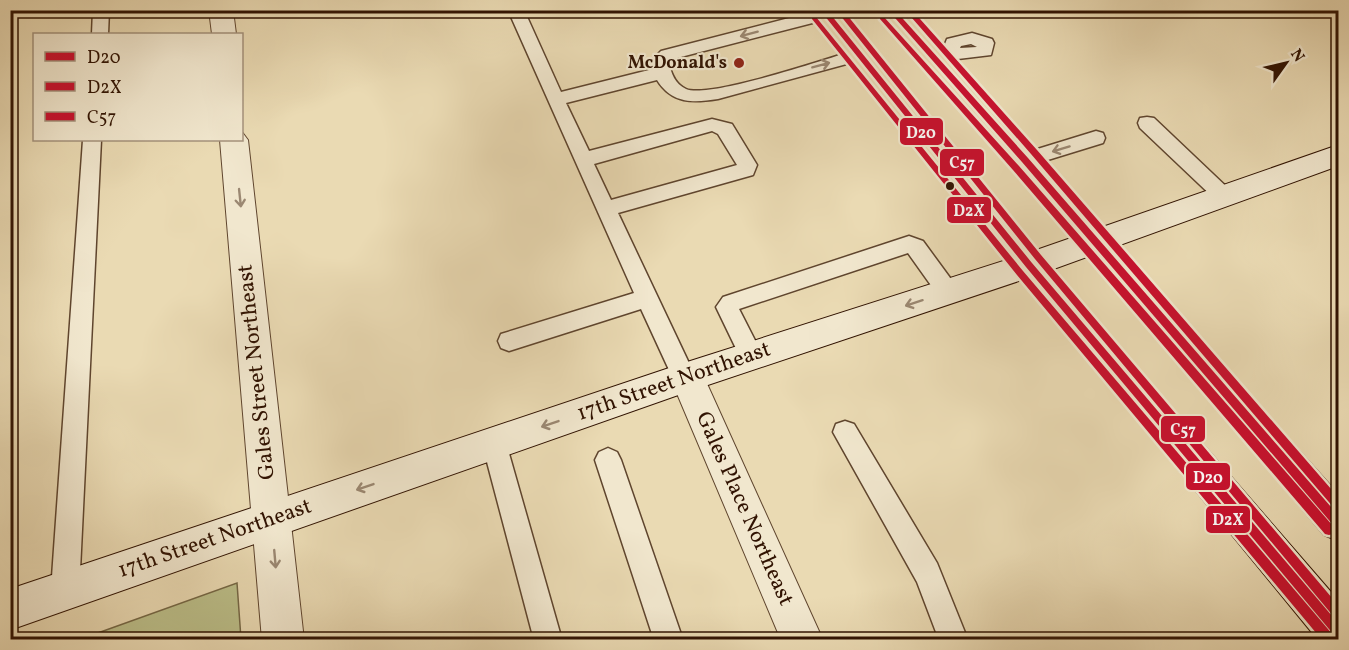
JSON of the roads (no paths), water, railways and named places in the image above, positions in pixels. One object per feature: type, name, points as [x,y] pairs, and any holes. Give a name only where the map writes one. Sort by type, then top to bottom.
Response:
[{"type":"main road","points":[[221,10],[224,33]]},
{"type":"main road","points":[[891,10],[942,54],[1025,160],[1338,522]]},
{"type":"main road","points":[[824,12],[1029,265],[1338,631]]},
{"type":"main road","name":"Gales Street Northeast","points":[[234,141],[283,639]]},
{"type":"main road","name":"17th Street Northeast","points":[[10,610],[685,378],[1029,265],[1338,155]]},
{"type":"main road","name":"Gales Place Northeast","points":[[685,378],[802,639]]},
{"type":"lane","points":[[99,33],[101,10]]},
{"type":"lane","points":[[516,10],[582,160],[685,378]]},
{"type":"lane","points":[[824,12],[667,55],[660,62],[661,74],[672,88],[687,97],[720,92],[859,55]]},
{"type":"lane","points":[[555,100],[661,74]]},
{"type":"lane","points":[[1147,123],[1225,197]]},
{"type":"lane","points":[[582,160],[712,125],[724,129],[747,165],[746,170],[605,209]]},
{"type":"lane","points":[[1025,160],[1096,138]]},
{"type":"lane","points":[[65,591],[92,141]]},
{"type":"lane","points":[[751,356],[727,307],[731,303],[909,244],[916,247],[948,292]]},
{"type":"lane","points":[[509,341],[646,298]]},
{"type":"lane","points":[[846,432],[927,573],[954,639]]},
{"type":"lane","points":[[494,443],[548,639]]},
{"type":"lane","points":[[608,460],[669,639]]},
{"type":"place","name":"McDonald's","points":[[739,63]]}]
